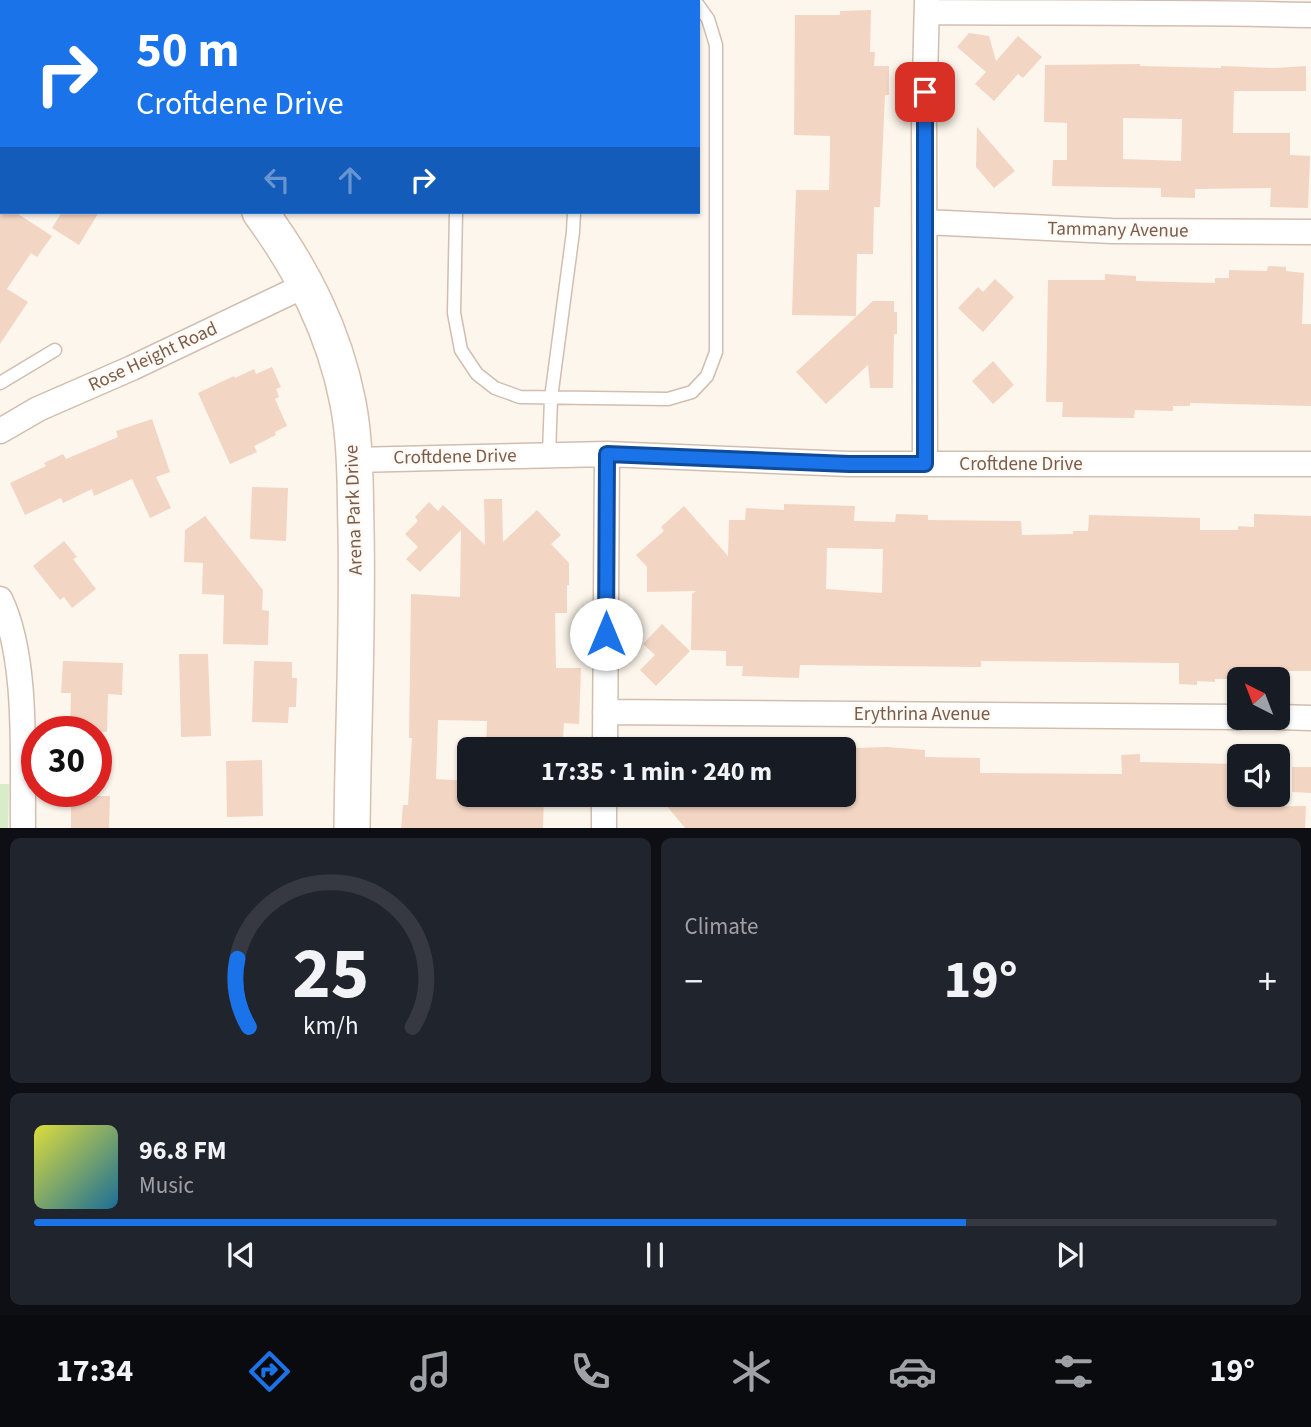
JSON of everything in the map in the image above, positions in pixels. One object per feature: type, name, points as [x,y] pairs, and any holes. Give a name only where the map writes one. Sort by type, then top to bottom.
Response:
[{"type":"street","points":[[925,464],[924,119],[927,6],[1071,13],[1142,5],[1311,15]]},
{"type":"street","name":"Arena Park Drive","points":[[261,214],[307,284],[331,341],[348,404],[354,460],[356,567],[352,828]]},
{"type":"street","name":"Tammany Avenue","points":[[925,222],[1112,231],[1311,232]]},
{"type":"street","name":"Rose Height Road","points":[[0,431],[38,409],[132,368],[307,284]]},
{"type":"street","points":[[605,737],[607,454]]},
{"type":"street","name":"Croftdene Drive","points":[[354,460],[607,454],[849,464],[1311,464]]},
{"type":"street","points":[[0,599],[14,640],[19,674],[23,828]]},
{"type":"street","name":"Erythrina Avenue","points":[[605,712],[1227,717]]},
{"type":"street","points":[[1290,717],[1311,718]]},
{"type":"street","points":[[604,807],[604,828]]},
{"type":"lane","points":[[456,214],[454,313],[461,350],[477,374],[495,388],[520,397],[551,398],[668,399],[692,392],[707,376],[716,352],[716,45],[708,19],[700,8]]},
{"type":"lane","points":[[549,455],[551,398],[574,214]]},
{"type":"lane","points":[[0,383],[55,350]]},
{"type":"green space","points":[[0,784],[9,784],[8,828],[0,828]]},
{"type":"building","points":[[871,10],[870,52],[875,52],[874,66],[889,66],[889,95],[885,95],[880,207],[874,207],[873,254],[857,254],[856,316],[792,315],[796,190],[829,190],[830,150],[830,136],[794,135],[795,15],[840,15],[840,11]]},
{"type":"building","points":[[969,33],[989,36],[996,61],[1018,36],[1042,57],[1023,78],[1018,74],[994,101],[975,84],[986,72],[957,47]]},
{"type":"building","points":[[1140,64],[1221,68],[1306,66],[1306,91],[1234,91],[1233,133],[1290,133],[1290,155],[1310,156],[1308,208],[1270,207],[1271,188],[1195,189],[1195,198],[1161,197],[1161,188],[1052,186],[1053,160],[1067,160],[1067,123],[1044,122],[1045,65]],"holes":[[[1123,118],[1182,119],[1181,161],[1123,159]]]},
{"type":"building","points":[[977,127],[1015,171],[994,188],[976,167]]},
{"type":"building","points":[[0,214],[18,214],[52,236],[37,257],[31,253],[7,289],[28,302],[0,344]]},
{"type":"building","points":[[61,214],[98,214],[79,245],[52,228]]},
{"type":"building","points":[[1268,266],[1286,267],[1286,271],[1304,273],[1302,324],[1311,324],[1311,406],[1190,403],[1190,406],[1173,406],[1173,411],[1135,410],[1134,418],[1062,417],[1063,402],[1046,402],[1048,280],[1105,280],[1105,274],[1136,276],[1136,281],[1215,283],[1215,278],[1229,278],[1229,270],[1267,271]]},
{"type":"building","points":[[995,279],[1014,297],[983,332],[958,308],[978,287],[983,292]]},
{"type":"building","points":[[873,301],[894,301],[894,312],[897,312],[893,388],[870,388],[868,365],[826,404],[796,372]]},
{"type":"building","points":[[993,361],[1014,385],[993,404],[972,381]]},
{"type":"building","points":[[272,367],[281,387],[276,389],[279,397],[275,399],[287,426],[254,446],[257,452],[230,464],[198,393],[234,376],[235,378],[254,369],[256,374]]},
{"type":"building","points":[[152,419],[170,472],[156,477],[171,508],[150,518],[132,479],[94,496],[92,489],[63,503],[61,498],[25,515],[10,483],[46,466],[44,463],[63,454],[66,459],[118,437],[116,431]]},
{"type":"building","points":[[252,487],[288,488],[286,541],[250,539]]},
{"type":"building","points":[[484,499],[502,499],[503,542],[537,510],[561,535],[551,544],[569,563],[569,585],[567,613],[555,613],[556,668],[581,668],[579,724],[564,723],[563,737],[486,737],[487,721],[438,720],[436,779],[457,780],[457,807],[544,807],[543,828],[401,828],[403,805],[408,805],[412,738],[409,738],[411,594],[460,597],[461,530],[420,572],[406,559],[418,547],[405,534],[418,521],[415,517],[429,502],[438,511],[443,505],[485,545]]},
{"type":"building","points":[[784,504],[855,506],[854,521],[895,522],[896,514],[928,515],[928,520],[1021,521],[1022,535],[1088,531],[1089,515],[1200,518],[1200,530],[1238,530],[1238,526],[1254,527],[1254,514],[1311,516],[1311,671],[1290,671],[1290,667],[1227,667],[1227,679],[1215,679],[1215,682],[1197,681],[1197,685],[1179,684],[1179,663],[981,661],[981,667],[800,665],[799,678],[742,676],[743,666],[726,666],[726,651],[691,650],[692,594],[696,591],[647,592],[647,567],[636,555],[664,531],[661,527],[684,506],[728,556],[729,520],[745,520],[746,508],[784,510]],"holes":[[[827,548],[883,549],[882,593],[826,589]]]},
{"type":"building","points":[[205,516],[263,590],[262,610],[269,611],[268,645],[223,644],[224,595],[202,594],[203,563],[184,562],[185,530]]},
{"type":"building","points":[[64,541],[77,557],[73,559],[96,589],[72,608],[64,597],[60,600],[33,566]]},
{"type":"building","points":[[662,624],[690,651],[656,686],[640,670],[655,655],[643,644]]},
{"type":"building","points":[[179,654],[208,654],[211,736],[181,737]]},
{"type":"building","points":[[63,661],[123,663],[122,695],[108,694],[107,716],[70,716],[71,693],[61,693]]},
{"type":"building","points":[[254,661],[292,662],[292,678],[297,678],[296,707],[289,707],[288,723],[252,722]]},
{"type":"building","points":[[856,748],[925,750],[925,757],[980,758],[980,773],[1122,774],[1121,755],[1140,754],[1140,762],[1227,764],[1227,807],[1306,806],[1305,828],[685,828],[668,807],[856,807]]},
{"type":"building","points":[[262,760],[263,816],[227,817],[226,761]]},
{"type":"building","points":[[1292,767],[1311,767],[1311,793],[1292,792]]},
{"type":"building","points":[[71,807],[110,807],[109,828],[71,828]]},
{"type":"route","points":[[606,634],[607,454],[849,464],[925,464],[925,92]]}]
